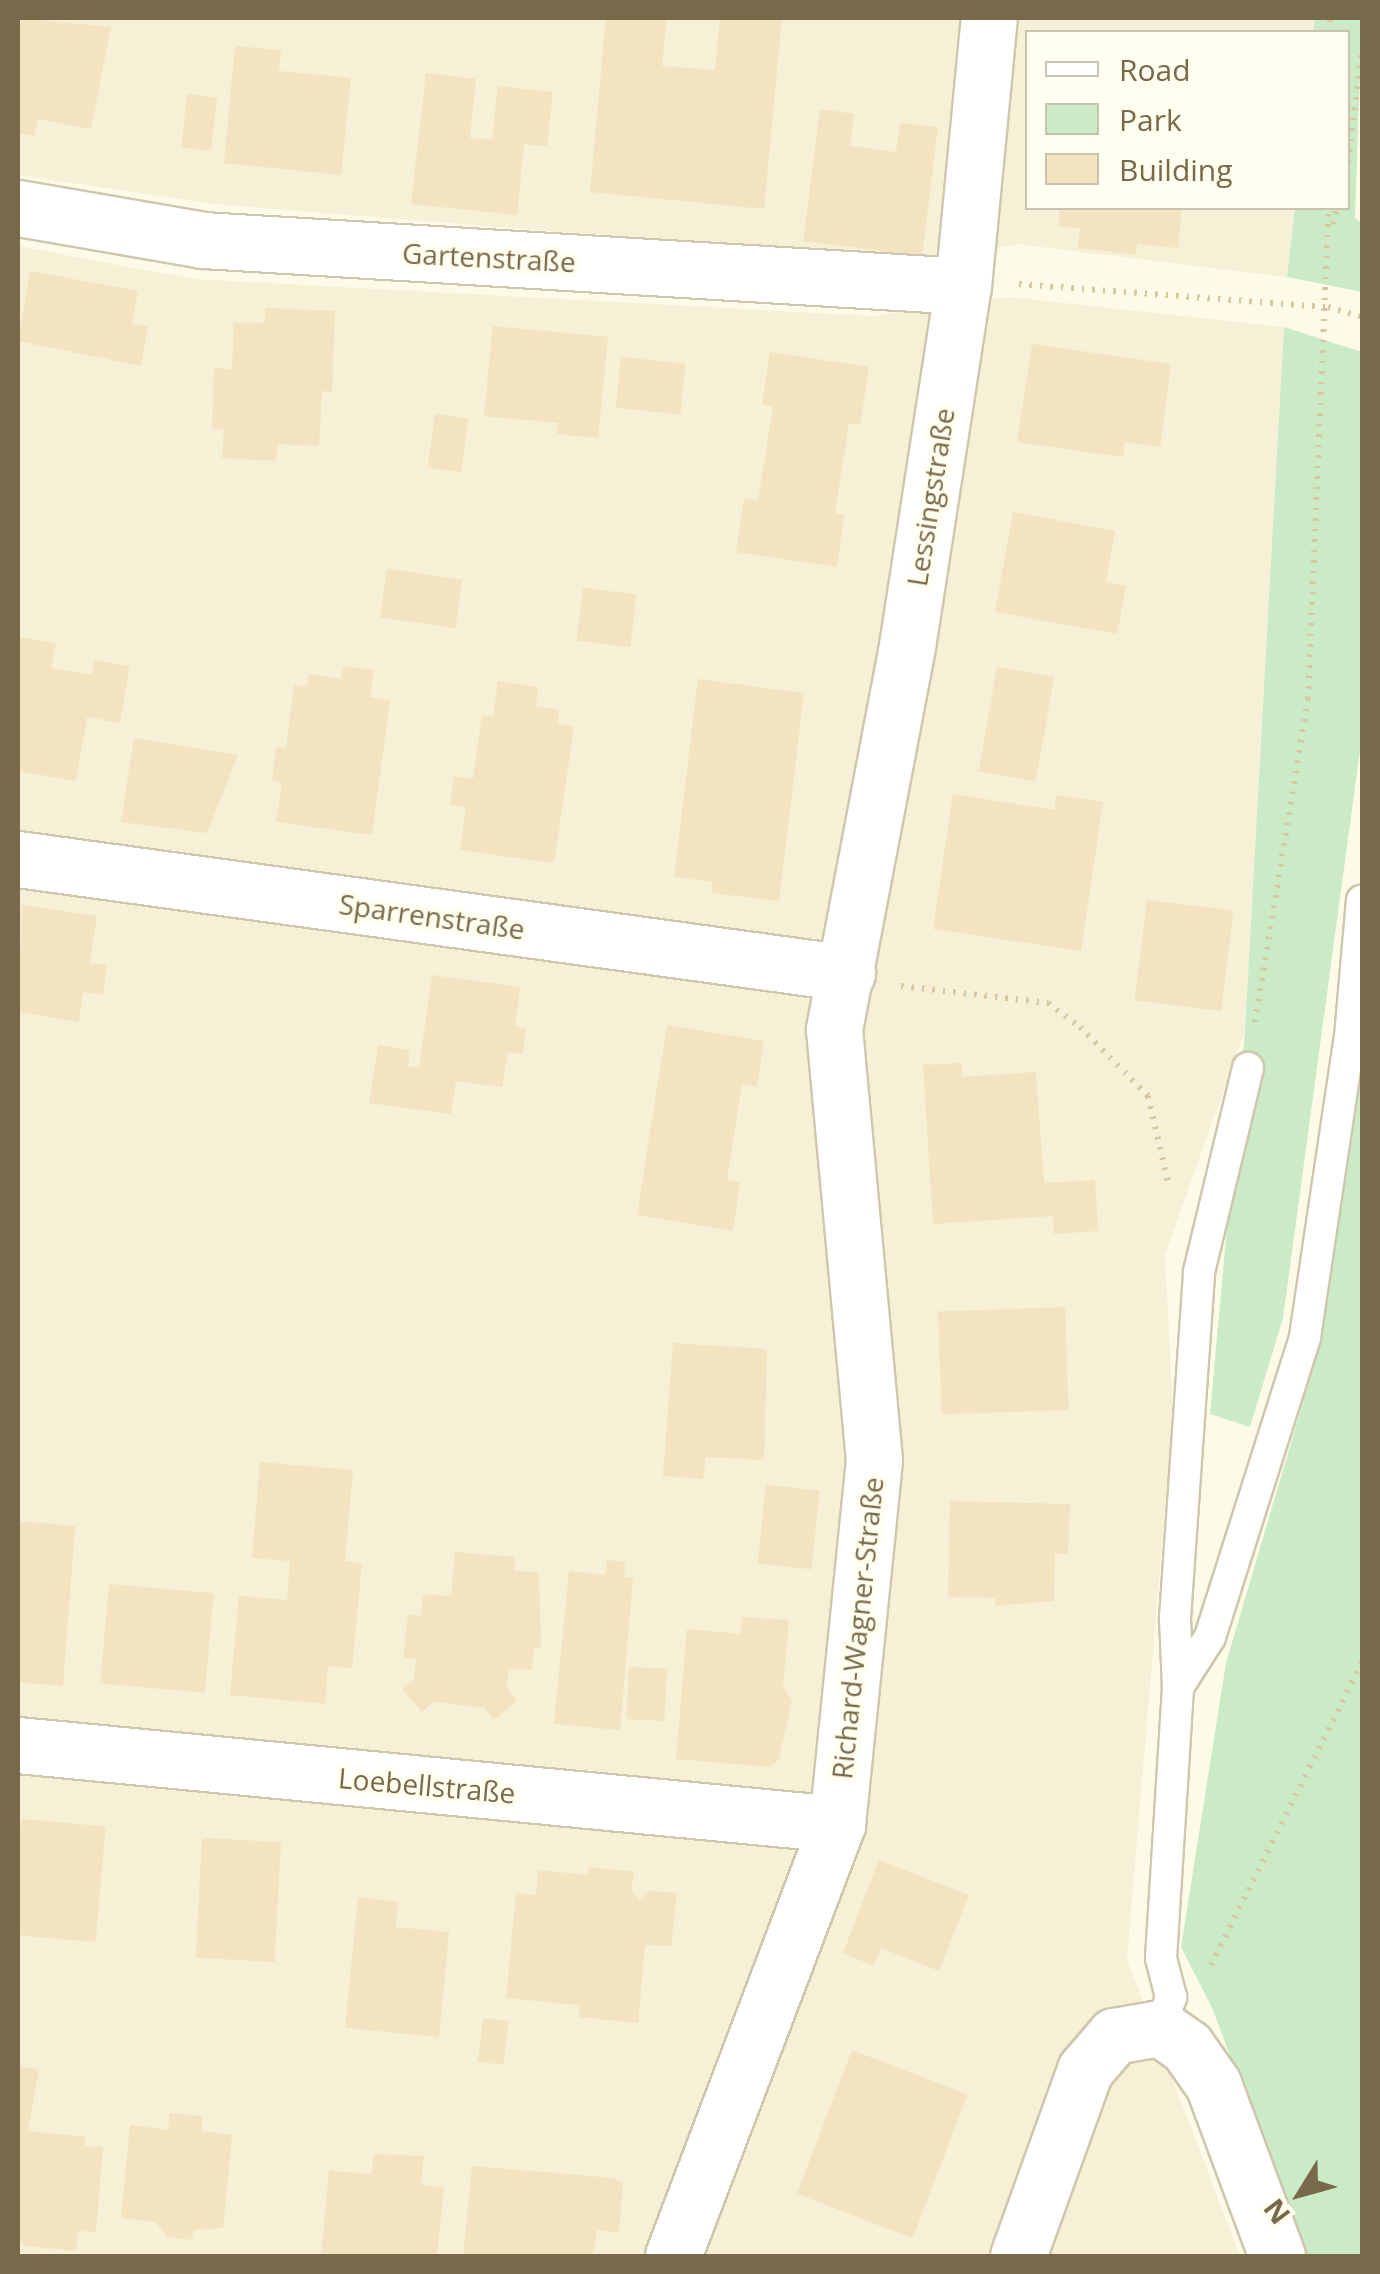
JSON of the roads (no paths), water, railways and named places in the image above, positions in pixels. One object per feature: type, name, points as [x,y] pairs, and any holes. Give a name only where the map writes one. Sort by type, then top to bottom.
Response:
[{"type":"street","name":"Lessingstraße","points":[[847,973],[963,286],[989,18]]},
{"type":"street","name":"Gartenstraße","points":[[18,208],[203,240],[963,286]]},
{"type":"street","name":"Sparrenstraße","points":[[18,860],[847,973]]},
{"type":"street","name":"Richard-Wagner-Straße","points":[[673,2256],[837,1824],[874,1460],[834,1029],[847,973]]},
{"type":"street","name":"Loebellstraße","points":[[18,1745],[837,1824]]},
{"type":"street","points":[[1018,2256],[1085,2070],[1114,2036],[1166,2012],[1213,2084],[1277,2256]]},
{"type":"lane","points":[[1178,1687],[1210,1637],[1304,1337],[1350,1037],[1362,901]]},
{"type":"lane","points":[[1166,2012],[1161,1958],[1178,1687],[1175,1618],[1199,1272],[1248,1068]]}]
